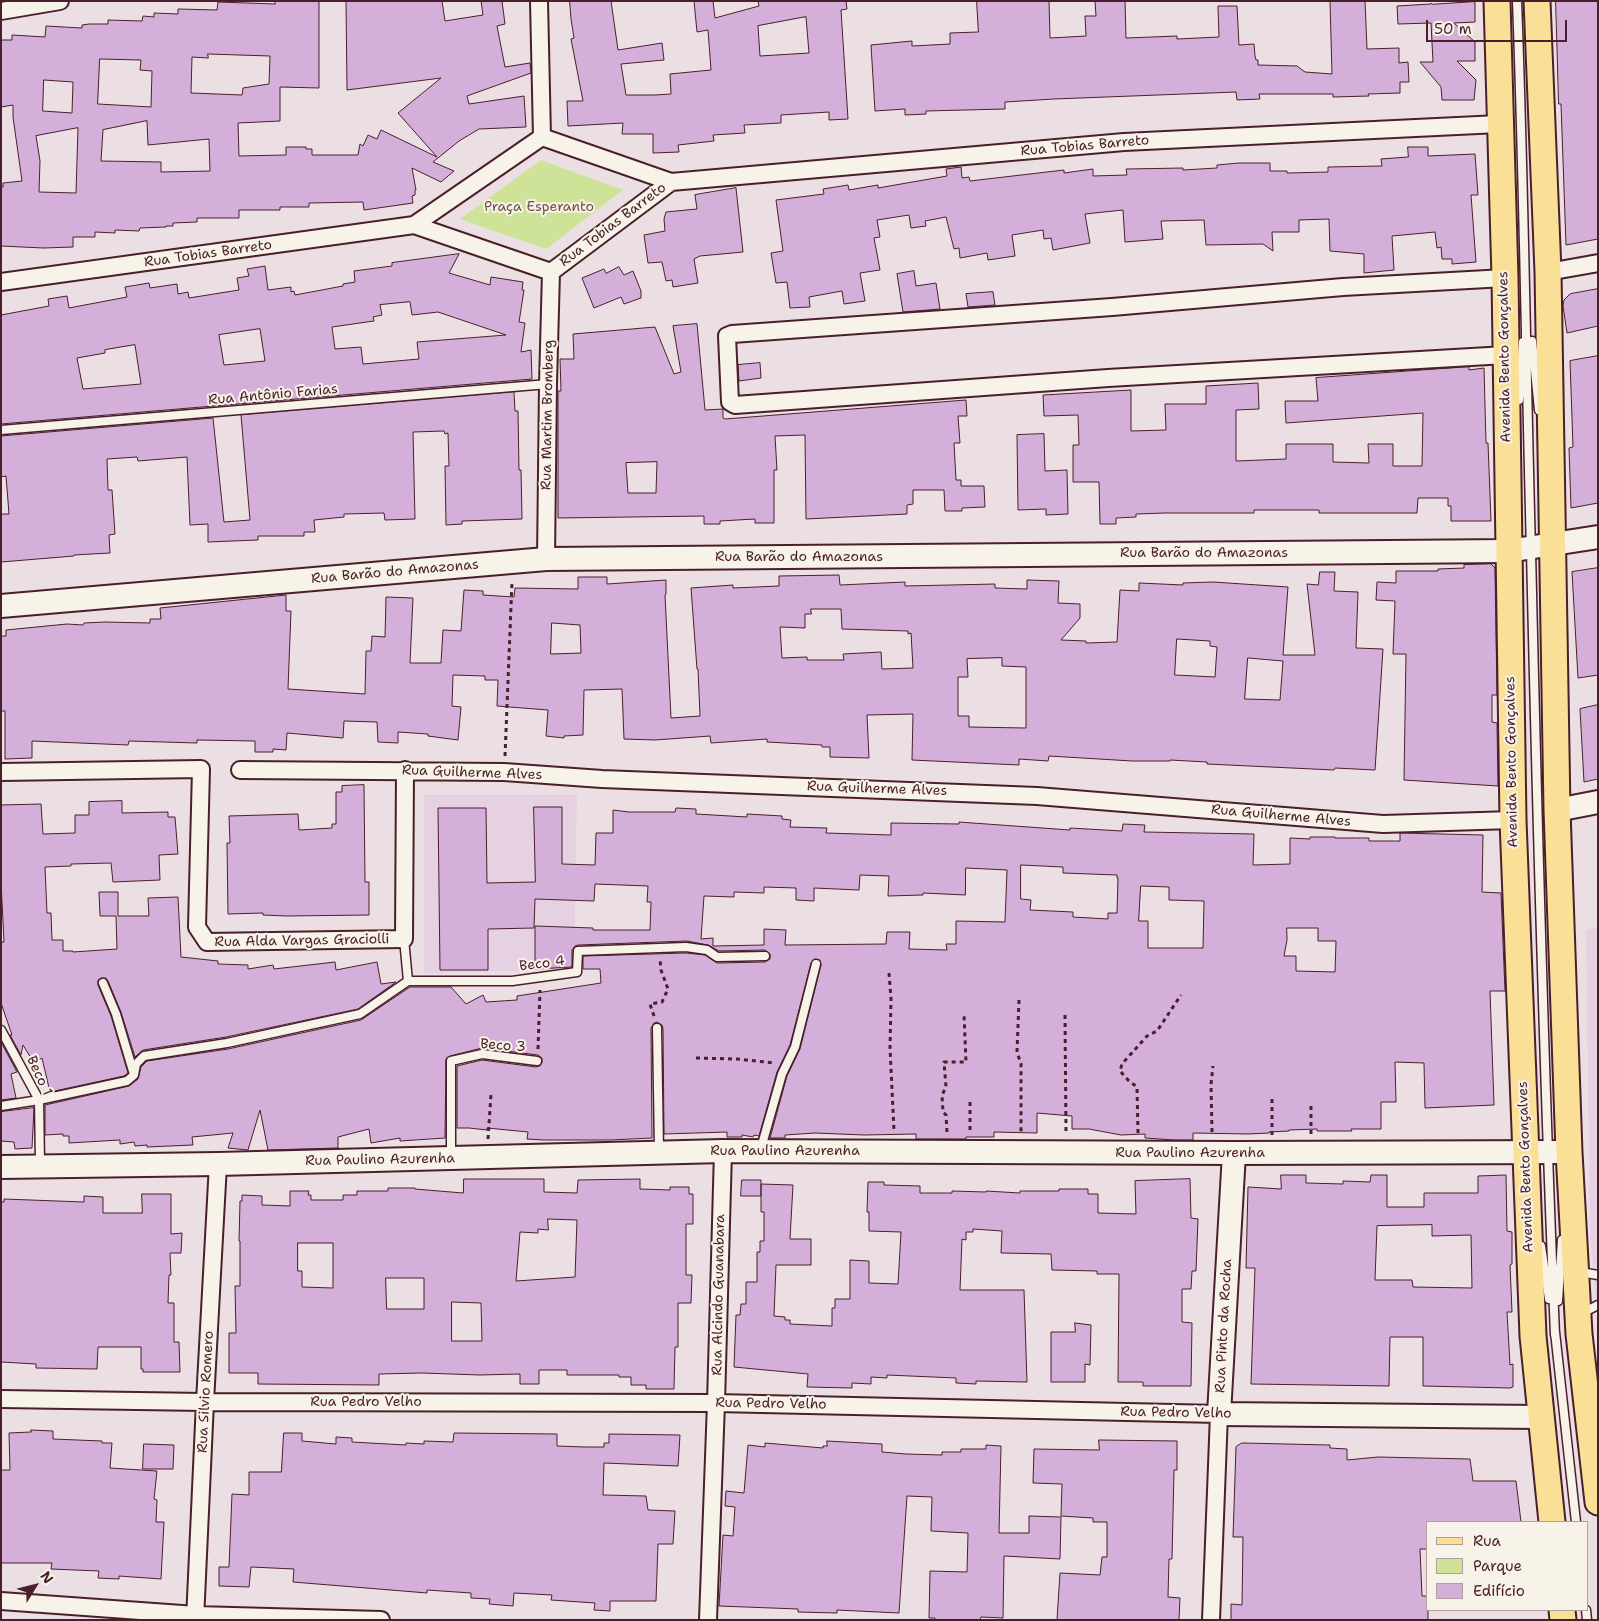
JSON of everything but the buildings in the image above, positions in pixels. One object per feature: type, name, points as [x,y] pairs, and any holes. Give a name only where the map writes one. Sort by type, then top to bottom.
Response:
[{"type":"main road","name":"Avenida Bento Gonçalves","points":[[1497,1],[1506,355],[1530,548],[1557,810],[1547,1152],[1533,1336],[1552,1521]]},
{"type":"main road","name":"Avenida Bento Gonçalves","points":[[1537,1],[1548,272],[1513,820],[1547,1152],[1586,1273],[1598,1502]]},
{"type":"street","points":[[1,11],[60,1]]},
{"type":"street","points":[[539,1],[542,137]]},
{"type":"street","name":"Rua Tobias Barreto","points":[[1,282],[414,225],[542,137],[671,182],[1124,142],[1499,124]]},
{"type":"street","name":"Rua Tobias Barreto","points":[[414,225],[551,272],[671,182]]},
{"type":"street","points":[[1548,272],[1598,263]]},
{"type":"street","name":"Rua Martim Bromberg","points":[[546,559],[551,272]]},
{"type":"street","points":[[1505,278],[1343,287],[1112,307],[794,328],[727,336],[730,402],[735,405],[1108,378],[1506,355]]},
{"type":"street","name":"Rua Barão do Amazonas","points":[[1,606],[546,559],[1530,548],[1598,537]]},
{"type":"street","name":"Rua Alda Vargas Graciolli","points":[[1,772],[200,769],[197,927],[207,942],[404,939],[405,770]]},
{"type":"street","name":"Rua Guilherme Alves","points":[[240,770],[504,772],[602,779],[1037,796],[1383,824],[1513,820]]},
{"type":"street","points":[[1557,810],[1598,802]]},
{"type":"street","name":"Rua Paulino Azurenha","points":[[1,1167],[218,1164],[723,1151],[1547,1152]]},
{"type":"street","name":"Rua Alcindo Guanabara","points":[[708,1620],[723,1151]]},
{"type":"street","name":"Rua Pinto da Rocha","points":[[1211,1620],[1219,1414],[1223,1153]]},
{"type":"street","name":"Rua Silvio Romero","points":[[196,1617],[218,1164]]},
{"type":"street","name":"Rua Pedro Velho","points":[[1,1399],[205,1402],[716,1403],[1219,1414],[1541,1417]]},
{"type":"street","points":[[1,1601],[196,1617],[381,1620]]},
{"type":"lane","points":[[1517,1],[1547,1152],[1555,1335]]},
{"type":"lane","points":[[1518,406],[1526,290]]},
{"type":"lane","points":[[1526,290],[1539,417]]},
{"type":"lane","name":"Rua Antônio Farias","points":[[1,430],[548,384]]},
{"type":"lane","points":[[1516,435],[1530,548]]},
{"type":"lane","points":[[1530,548],[1542,447]]},
{"type":"lane","points":[[1,1106],[128,1081],[134,1075],[136,1064],[144,1056],[227,1043],[360,1014],[408,981],[404,939]]},
{"type":"lane","name":"Beco 4","points":[[408,981],[512,980],[577,972],[578,950],[686,947],[707,950],[717,957],[765,956]]},
{"type":"lane","points":[[760,1151],[774,1102],[787,1065],[796,1047],[816,964]]},
{"type":"lane","points":[[103,983],[116,1014],[134,1075]]},
{"type":"lane","points":[[657,1028],[659,1153]]},
{"type":"lane","name":"Beco 1","points":[[1,1030],[39,1100],[40,1167]]},
{"type":"lane","name":"Beco 3","points":[[450,1158],[451,1060],[482,1054],[537,1061]]},
{"type":"lane","points":[[1547,1152],[1564,1220]]},
{"type":"lane","points":[[1537,1220],[1547,1152]]},
{"type":"lane","points":[[1555,1335],[1563,1229]]},
{"type":"lane","points":[[1540,1239],[1555,1335],[1576,1521]]},
{"type":"path","points":[[504,772],[512,562]]},
{"type":"path","points":[[657,1028],[650,1004],[662,1002],[668,989],[661,970],[659,949]]},
{"type":"path","points":[[888,973],[891,999],[890,1048],[895,1152]]},
{"type":"path","name":"Beco 3","points":[[537,1061],[540,1013],[539,977]]},
{"type":"path","points":[[1139,1152],[1137,1087],[1120,1071],[1122,1064],[1148,1036],[1157,1031],[1181,995]]},
{"type":"path","points":[[1019,1000],[1017,1052],[1021,1064],[1022,1095],[1020,1152]]},
{"type":"path","points":[[948,1152],[946,1115],[943,1112],[942,1095],[946,1087],[944,1062],[966,1062],[964,1014]]},
{"type":"path","points":[[1065,1015],[1066,1152]]},
{"type":"path","points":[[696,1058],[737,1059],[787,1065]]},
{"type":"path","points":[[1212,1066],[1211,1084],[1223,1153]]},
{"type":"path","points":[[487,1157],[491,1094]]},
{"type":"path","points":[[1271,1153],[1272,1098]]},
{"type":"path","points":[[970,1102],[970,1152]]},
{"type":"path","points":[[1311,1102],[1311,1153]]},
{"type":"shaded area","points":[[424,795],[577,795],[574,970],[424,973]]},
{"type":"shaded area","points":[[1598,928],[1598,1326],[1590,1236],[1586,930]]},
{"type":"green space","name":"Praça Esperanto","points":[[541,160],[623,190],[546,249],[460,219]]}]
